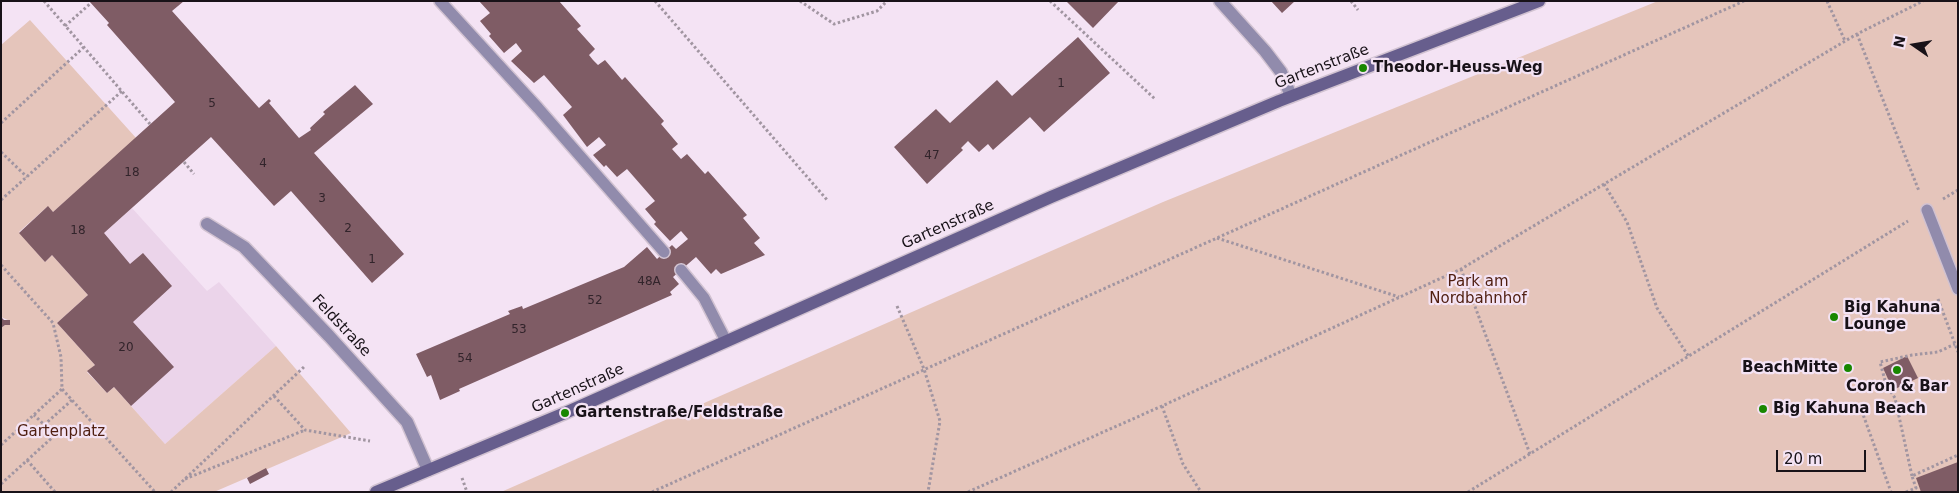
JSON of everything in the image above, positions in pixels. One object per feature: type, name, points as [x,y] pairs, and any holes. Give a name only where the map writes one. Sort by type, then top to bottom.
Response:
[{"type":"street","points":[[1220,1],[1265,51],[1280,72],[1291,96]]},
{"type":"street","name":"Gartenstraße","points":[[376,492],[565,413],[1051,197],[1291,96],[1539,1]]},
{"type":"street","name":"Feldstraße","points":[[208,224],[244,247],[394,408],[409,425],[428,470]]},
{"type":"lane","points":[[440,1],[538,108],[664,252]]},
{"type":"lane","points":[[1927,210],[1958,290]]},
{"type":"lane","points":[[681,270],[704,298],[726,341]]},
{"type":"path","points":[[44,1],[150,124]]},
{"type":"path","points":[[655,1],[828,202]]},
{"type":"path","points":[[800,1],[834,24],[876,11],[887,1]]},
{"type":"path","points":[[1050,1],[1155,99]]},
{"type":"path","points":[[1351,1],[1358,10]]},
{"type":"path","points":[[652,492],[1744,1]]},
{"type":"path","points":[[1827,1],[1844,41]]},
{"type":"path","points":[[968,492],[1162,406],[1461,269],[1844,41],[1923,1]]},
{"type":"path","points":[[65,26],[91,3]]},
{"type":"path","points":[[1857,34],[1927,210]]},
{"type":"path","points":[[1,123],[84,47]]},
{"type":"path","points":[[1,200],[122,91]]},
{"type":"path","points":[[1,152],[27,177]]},
{"type":"path","points":[[184,162],[194,174]]},
{"type":"path","points":[[1604,184],[1627,222],[1657,308],[1689,357]]},
{"type":"path","points":[[1468,492],[1958,190]]},
{"type":"path","points":[[1216,238],[1400,297]]},
{"type":"path","points":[[1,266],[53,323],[61,357],[62,389],[156,492]]},
{"type":"path","points":[[1461,269],[1530,454]]},
{"type":"path","points":[[897,306],[924,369],[940,421],[928,492]]},
{"type":"path","points":[[1906,492],[1916,488],[1895,398],[1886,384],[1880,362],[1938,352],[1955,344]]},
{"type":"path","points":[[170,492],[305,366]]},
{"type":"path","points":[[1,445],[62,389]]},
{"type":"path","points":[[274,396],[305,430]]},
{"type":"path","points":[[44,425],[72,400]]},
{"type":"path","points":[[1162,406],[1183,464],[1201,492]]},
{"type":"path","points":[[1860,406],[1891,492]]},
{"type":"path","points":[[1,484],[55,435],[34,415]]},
{"type":"path","points":[[183,480],[305,430],[370,441]]},
{"type":"path","points":[[1912,476],[1958,455]]},
{"type":"path","points":[[27,460],[55,492]]},
{"type":"shaded area","points":[[48,206],[104,233],[132,208],[207,291],[219,282],[276,346],[165,444],[57,323],[19,233]]},
{"type":"green space","name":"Park am Nordbahnhof","points":[[1658,1],[1958,1],[1958,492],[501,492],[1163,202]]},
{"type":"green space","name":"Gartenplatz","points":[[30,20],[137,139],[53,212],[47,207],[19,232],[45,262],[52,255],[88,295],[57,323],[95,365],[87,372],[107,393],[114,387],[165,444],[276,346],[351,433],[214,492],[1,492],[1,328],[5,325],[10,325],[10,321],[1,317],[1,45]]},
{"type":"building","points":[[89,1],[184,1],[172,11],[259,108],[269,99],[271,101],[269,103],[299,138],[311,130],[310,128],[325,114],[323,112],[355,85],[373,104],[314,153],[404,254],[372,283],[291,191],[274,206],[211,137],[104,233],[130,264],[143,253],[172,286],[133,322],[174,367],[131,406],[114,387],[107,393],[87,371],[95,365],[57,323],[88,295],[52,255],[45,262],[19,233],[48,206],[53,212],[175,102],[107,25],[109,23]]},
{"type":"building","points":[[479,1],[559,1],[581,26],[577,29],[595,49],[589,55],[593,60],[598,65],[605,60],[622,80],[625,77],[664,121],[661,124],[678,144],[672,149],[681,159],[687,154],[705,174],[708,171],[747,215],[743,218],[760,238],[754,243],[765,255],[721,274],[716,269],[711,274],[696,257],[673,277],[679,284],[670,292],[672,295],[459,389],[460,391],[440,400],[431,375],[427,377],[416,354],[510,314],[508,311],[522,306],[523,309],[624,267],[647,247],[657,259],[672,245],[676,249],[688,239],[681,231],[670,241],[654,224],[656,222],[645,209],[655,201],[627,169],[617,177],[593,155],[606,145],[599,137],[587,147],[563,115],[572,107],[544,75],[534,83],[511,61],[522,51],[516,43],[504,53],[489,36],[491,34],[480,21],[490,13]]},
{"type":"building","points":[[1066,1],[1119,1],[1093,28]]},
{"type":"building","points":[[1271,1],[1295,1],[1282,13]]},
{"type":"building","points":[[1078,37],[1110,73],[1044,132],[1030,117],[993,150],[988,144],[979,152],[968,141],[961,148],[963,150],[927,184],[894,147],[936,109],[950,123],[997,80],[1012,96]]},
{"type":"building","points":[[1,317],[4,320],[10,320],[10,325],[5,325],[1,328]]},
{"type":"building","points":[[1907,356],[1918,378],[1893,390],[1883,368]]},
{"type":"building","points":[[1958,462],[1958,492],[1921,492],[1916,478]]},
{"type":"building","points":[[266,468],[269,474],[250,484],[247,478]]},
{"type":"place","name":"Theodor-Heuss-Weg","points":[[1363,68]]},
{"type":"place","name":"Big Kahuna Lounge","points":[[1834,317]]},
{"type":"place","name":"BeachMitte","points":[[1848,368]]},
{"type":"place","name":"Coron & Bar","points":[[1897,370]]},
{"type":"place","name":"Big Kahuna Beach","points":[[1763,409]]},
{"type":"place","name":"Gartenstraße/Feldstraße","points":[[565,413]]}]
